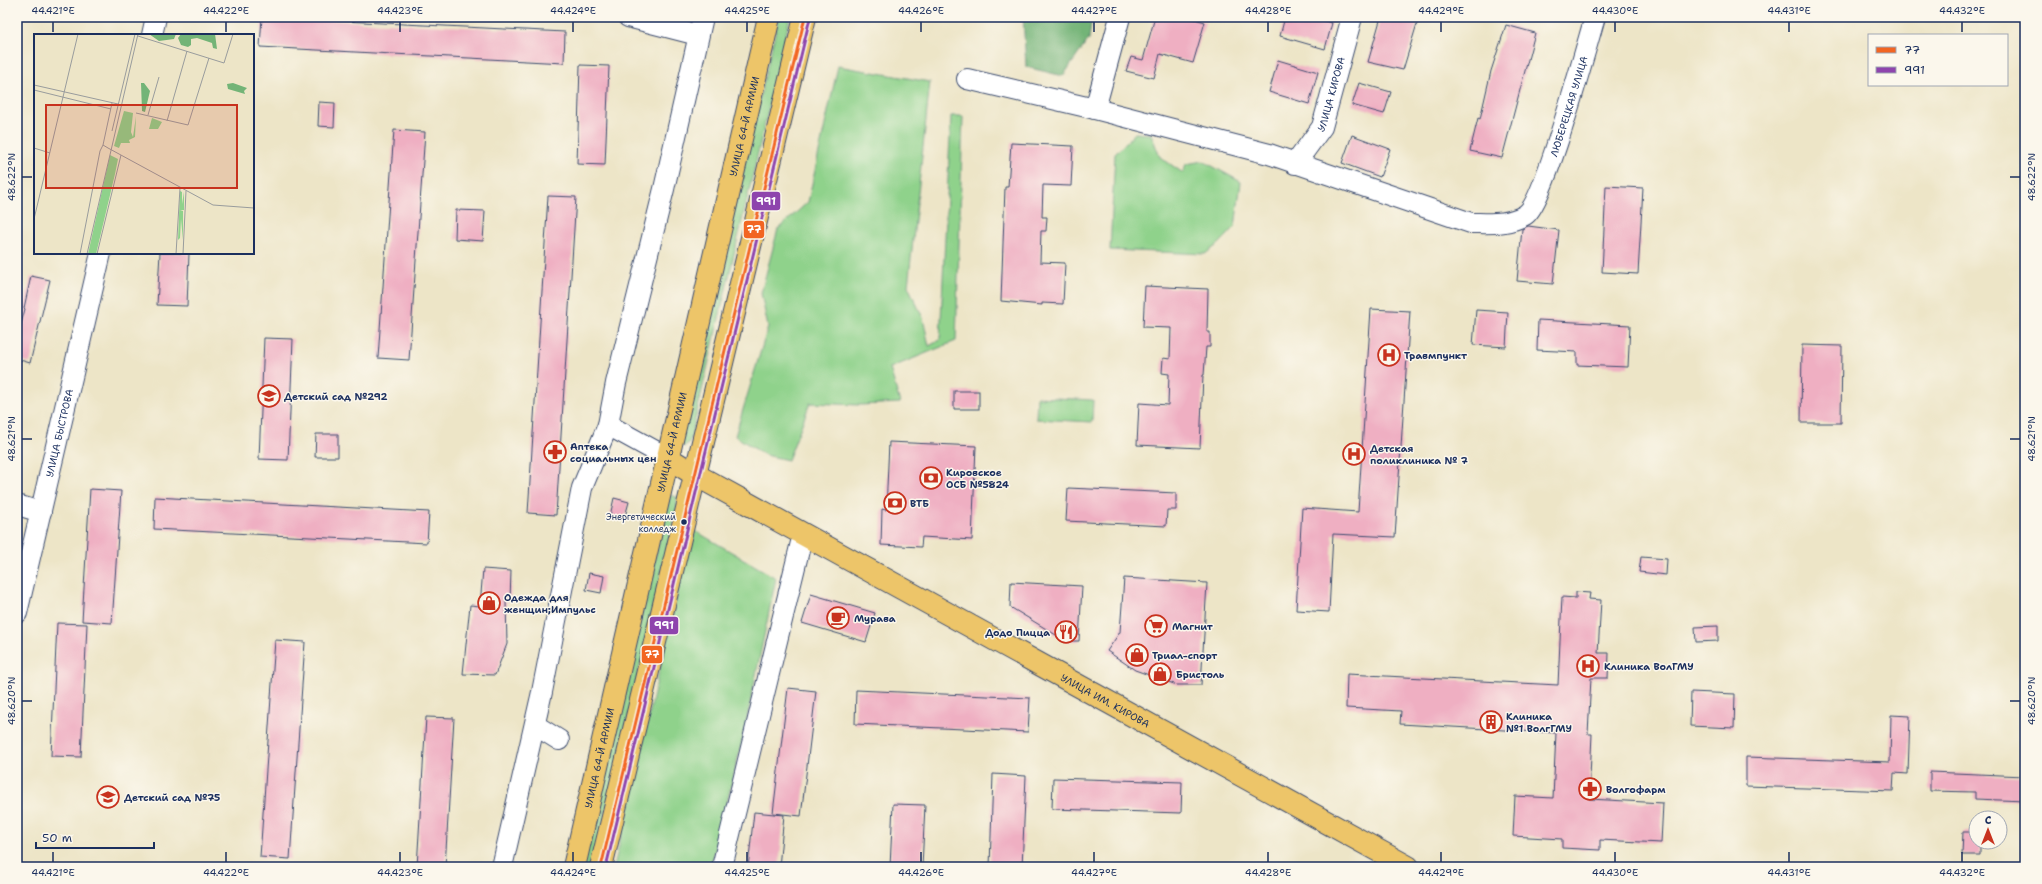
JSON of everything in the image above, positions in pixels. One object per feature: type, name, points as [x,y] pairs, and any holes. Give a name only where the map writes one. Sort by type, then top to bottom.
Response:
[{"type":"main road","name":"УЛИЦА 64-Й АРМИИ","points":[[574,867],[769,17]]},
{"type":"main road","points":[[601,867],[694,474],[805,17]]},
{"type":"main road","name":"УЛИЦА ИМ. КИРОВА","points":[[668,458],[694,474],[1408,867]]},
{"type":"street","points":[[152,34],[156,17]]},
{"type":"street","points":[[502,867],[535,725],[582,488],[608,425],[616,384],[664,190],[701,26],[628,17]]},
{"type":"street","points":[[1095,109],[1120,17]]},
{"type":"street","name":"УЛИЦА КИРОВА","points":[[1295,164],[1322,127],[1352,17]]},
{"type":"street","name":"ЛЮБЕРЕЦКАЯ УЛИЦА","points":[[967,79],[1095,109],[1269,154],[1471,223],[1504,223],[1526,214],[1539,194],[1561,134],[1595,17]]},
{"type":"street","name":"УЛИЦА БЫСТРОВА","points":[[17,612],[101,254]]},
{"type":"street","points":[[608,425],[668,458]]},
{"type":"street","points":[[17,505],[41,512]]},
{"type":"street","points":[[722,867],[803,534]]},
{"type":"street","points":[[535,725],[559,740]]},
{"type":"green space","points":[[779,17],[790,17],[690,441],[684,447],[679,439]]},
{"type":"green space","points":[[1023,17],[1092,17],[1089,39],[1063,76],[1026,67]]},
{"type":"green space","points":[[838,66],[930,82],[908,286],[923,318],[929,346],[940,340],[951,116],[963,116],[956,341],[890,368],[900,403],[860,405],[810,403],[788,460],[765,455],[735,436],[768,327],[761,293],[778,229],[808,202]]},
{"type":"green space","points":[[1135,133],[1151,134],[1160,157],[1183,173],[1186,164],[1203,161],[1241,182],[1235,227],[1220,243],[1205,254],[1110,250],[1115,154]]},
{"type":"green space","points":[[1037,397],[1093,400],[1092,422],[1036,419]]},
{"type":"green space","points":[[670,495],[677,497],[677,507],[593,867],[581,867]]},
{"type":"green space","points":[[692,529],[776,578],[744,733],[711,867],[614,867]]},
{"type":"building","points":[[262,17],[565,32],[564,63],[260,47]]},
{"type":"building","points":[[1155,17],[1188,17],[1205,22],[1193,63],[1160,54],[1154,78],[1126,71],[1131,57],[1143,60]]},
{"type":"building","points":[[1285,17],[1310,17],[1332,23],[1325,49],[1280,36]]},
{"type":"building","points":[[1381,17],[1419,17],[1403,70],[1368,62]]},
{"type":"building","points":[[1506,25],[1535,33],[1502,158],[1470,151],[1478,118],[1480,119],[1491,71]]},
{"type":"building","points":[[1278,60],[1318,72],[1309,104],[1269,92]]},
{"type":"building","points":[[580,65],[609,66],[605,165],[577,164]]},
{"type":"building","points":[[1359,83],[1391,92],[1384,114],[1352,105]]},
{"type":"building","points":[[319,102],[335,103],[334,127],[318,126]]},
{"type":"building","points":[[394,130],[425,132],[409,360],[378,358]]},
{"type":"building","points":[[1352,135],[1390,149],[1380,177],[1342,163]]},
{"type":"building","points":[[1011,143],[1073,146],[1071,186],[1043,185],[1042,217],[1047,217],[1046,231],[1041,231],[1040,262],[1065,263],[1063,304],[1042,303],[1042,305],[1001,301],[1005,187],[1008,187]]},
{"type":"building","points":[[1606,186],[1643,188],[1638,274],[1602,272]]},
{"type":"building","points":[[548,196],[576,197],[556,515],[528,513]]},
{"type":"building","points":[[456,210],[485,211],[483,241],[455,239]]},
{"type":"building","points":[[1528,226],[1559,230],[1553,284],[1517,281],[1522,229]]},
{"type":"building","points":[[160,254],[189,254],[187,306],[157,305]]},
{"type":"building","points":[[31,276],[50,280],[30,363],[17,359],[17,339],[25,309]]},
{"type":"building","points":[[1145,286],[1208,289],[1207,332],[1210,332],[1210,347],[1206,347],[1203,375],[1200,448],[1137,445],[1139,403],[1168,405],[1169,374],[1162,373],[1163,358],[1170,359],[1171,328],[1143,327]]},
{"type":"building","points":[[1371,309],[1410,311],[1395,537],[1333,534],[1329,612],[1296,610],[1302,508],[1358,512]]},
{"type":"building","points":[[1476,310],[1508,312],[1506,347],[1473,345]]},
{"type":"building","points":[[1538,320],[1630,325],[1628,367],[1577,365],[1577,352],[1537,350]]},
{"type":"building","points":[[264,338],[293,339],[288,460],[259,459]]},
{"type":"building","points":[[1802,345],[1842,346],[1841,423],[1801,423]]},
{"type":"building","points":[[954,391],[979,391],[979,409],[954,409]]},
{"type":"building","points":[[316,434],[338,434],[338,457],[315,457]]},
{"type":"building","name":"Кировское ОСБ №5824","points":[[889,442],[976,446],[972,540],[922,537],[921,547],[881,545],[882,509],[886,510]]},
{"type":"building","points":[[1068,488],[1176,493],[1176,510],[1167,510],[1166,526],[1066,521]]},
{"type":"building","points":[[90,489],[121,491],[112,623],[82,621]]},
{"type":"building","points":[[155,497],[429,512],[427,543],[154,529]]},
{"type":"building","points":[[614,498],[629,502],[624,520],[610,516]]},
{"type":"building","points":[[1641,557],[1667,559],[1666,575],[1639,572]]},
{"type":"building","points":[[483,569],[511,571],[510,601],[506,601],[507,644],[495,675],[463,674],[470,605],[480,606]]},
{"type":"building","points":[[589,573],[604,576],[601,593],[586,590]]},
{"type":"building","points":[[1124,578],[1207,583],[1201,685],[1177,685],[1135,670],[1107,651],[1120,632]]},
{"type":"building","points":[[1011,582],[1082,586],[1079,641],[1066,641],[1010,607]]},
{"type":"building","name":"Клиника №1 ВолгГМУ","points":[[1576,592],[1590,593],[1589,599],[1601,600],[1598,653],[1609,653],[1608,678],[1591,678],[1588,734],[1592,734],[1589,799],[1663,803],[1661,843],[1600,840],[1600,850],[1562,848],[1562,839],[1513,836],[1515,796],[1553,798],[1556,733],[1400,724],[1401,711],[1346,708],[1347,674],[1558,685],[1562,597],[1576,598]]},
{"type":"building","name":"Мурава","points":[[811,594],[875,613],[866,642],[802,623]]},
{"type":"building","points":[[57,623],[87,624],[81,757],[51,756]]},
{"type":"building","points":[[1718,626],[1718,641],[1696,642],[1695,627]]},
{"type":"building","points":[[275,640],[305,642],[290,859],[260,857]]},
{"type":"building","points":[[788,688],[816,691],[801,816],[773,813]]},
{"type":"building","points":[[856,690],[1030,698],[1028,732],[855,724]]},
{"type":"building","points":[[1691,692],[1735,694],[1734,728],[1690,726]]},
{"type":"building","points":[[1891,715],[1910,716],[1908,774],[1894,773],[1893,791],[1746,786],[1746,757],[1890,762]]},
{"type":"building","points":[[426,717],[454,718],[445,867],[417,867]]},
{"type":"building","points":[[1930,772],[2025,776],[2025,801],[1975,799],[1975,792],[1930,791]]},
{"type":"building","points":[[993,774],[1026,776],[1022,867],[990,867]]},
{"type":"building","points":[[1053,778],[1182,782],[1181,813],[1052,809]]},
{"type":"building","points":[[893,804],[925,805],[922,867],[890,867]]},
{"type":"building","points":[[754,812],[784,815],[779,867],[748,867]]},
{"type":"building","points":[[1963,832],[1968,832],[1968,850],[1980,850],[1980,855],[1962,855]]},
{"type":"transit line","name":"77","points":[[601,867],[805,17]]},
{"type":"transit line","name":"991","points":[[606,867],[810,18]]},
{"type":"place","name":"Травмпункт","points":[[1389,355]]},
{"type":"place","name":"Детский сад №292","points":[[269,396]]},
{"type":"place","name":"Аптека социальных цен","points":[[555,452]]},
{"type":"place","name":"Детская поликлиника № 7","points":[[1354,454]]},
{"type":"place","name":"Кировское ОСБ №5824","points":[[931,478]]},
{"type":"place","name":"ВТБ","points":[[895,503]]},
{"type":"place","name":"Энергетический колледж","points":[[684,522]]},
{"type":"place","name":"Одежда для женщин;Импульс","points":[[489,603]]},
{"type":"place","name":"Мурава","points":[[838,618]]},
{"type":"place","name":"Магнит","points":[[1156,626]]},
{"type":"place","name":"Додо Пицца","points":[[1066,632]]},
{"type":"place","name":"Триал-спорт","points":[[1137,655]]},
{"type":"place","name":"Клиника ВолГМУ","points":[[1588,666]]},
{"type":"place","name":"Бристоль","points":[[1160,674]]},
{"type":"place","name":"Клиника №1 ВолгГМУ","points":[[1491,722]]},
{"type":"place","name":"Волгофарм","points":[[1590,789]]},
{"type":"place","name":"Детский сад №75","points":[[108,797]]}]
